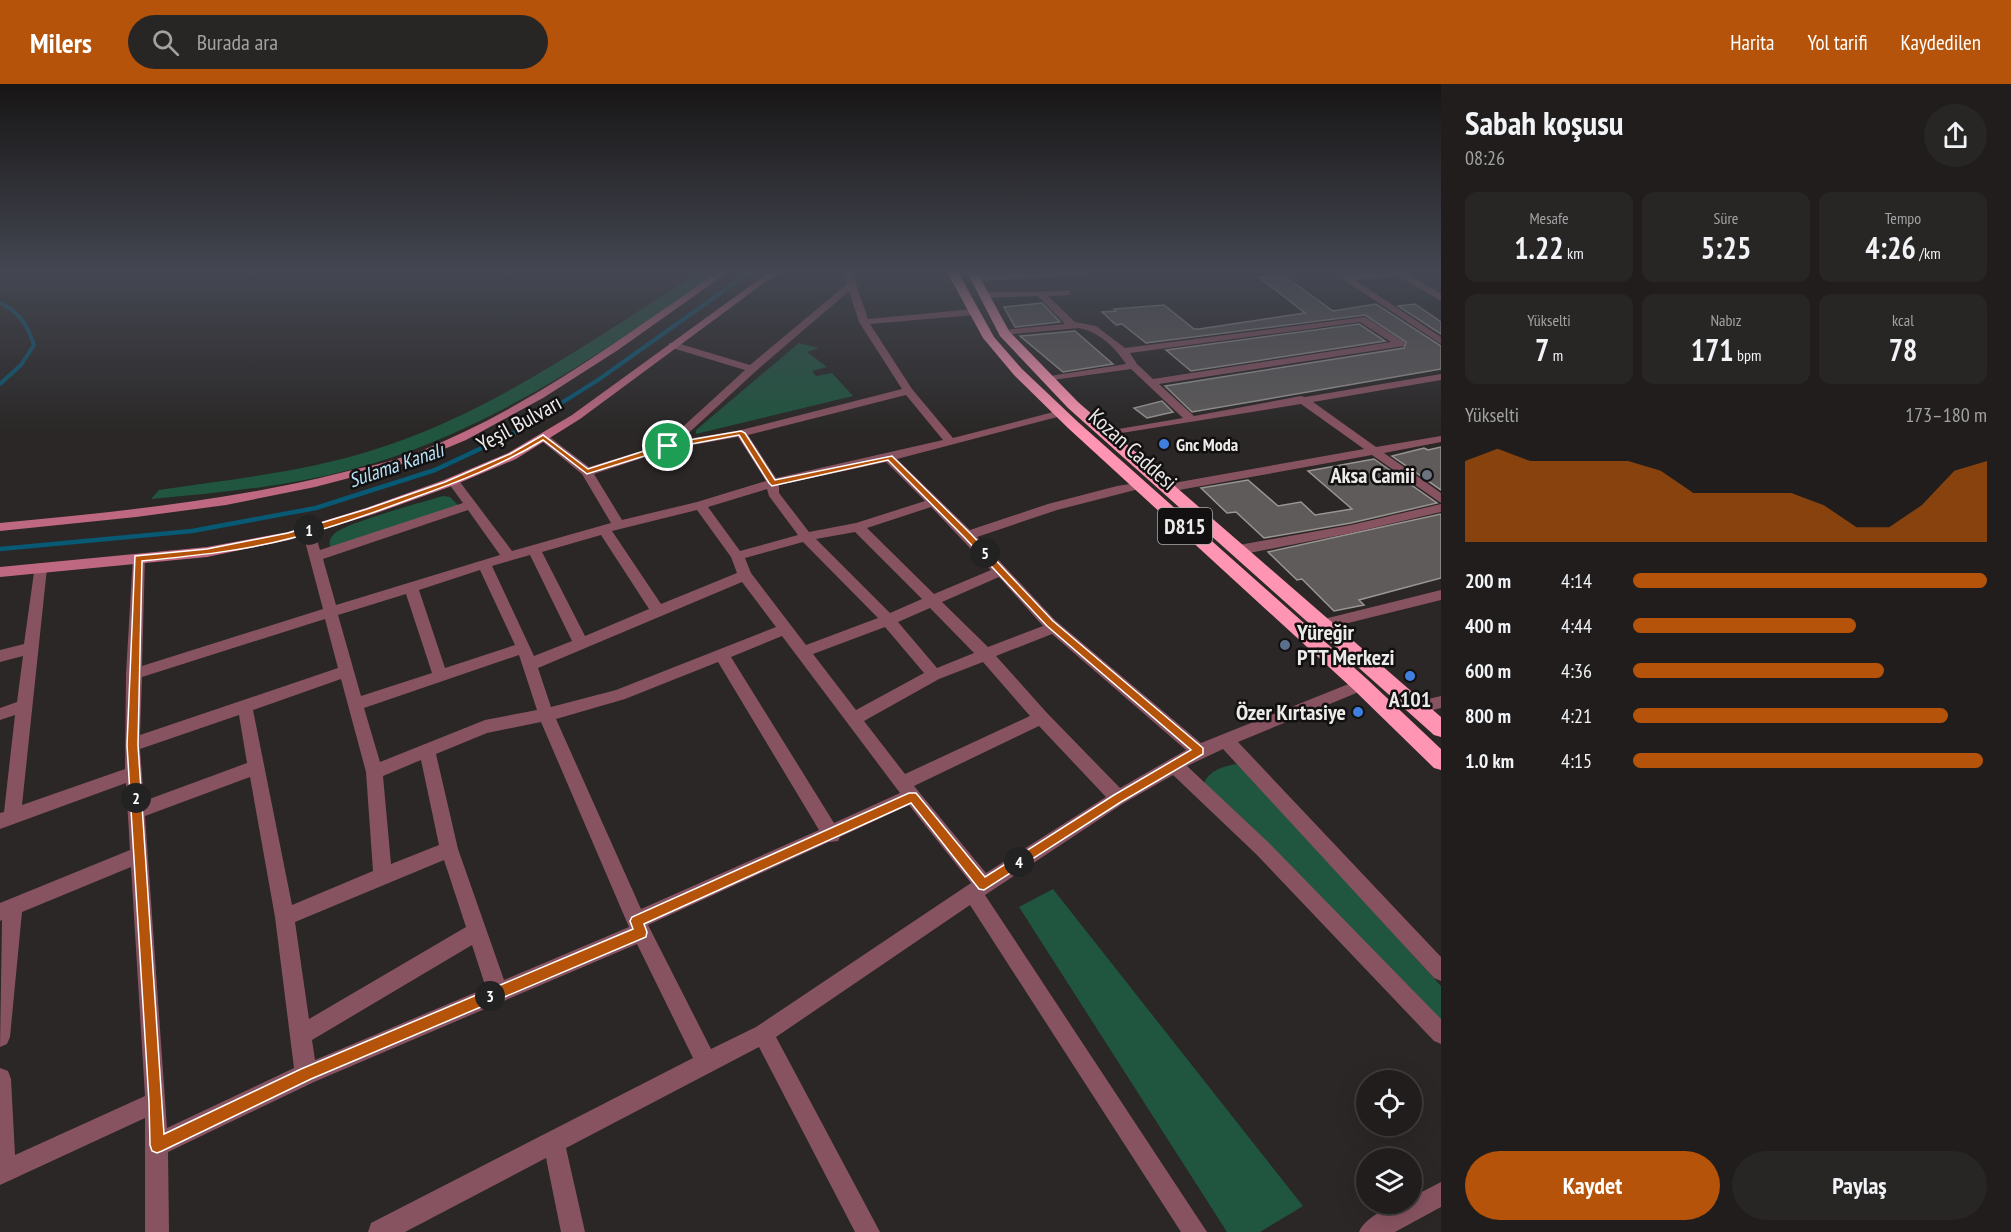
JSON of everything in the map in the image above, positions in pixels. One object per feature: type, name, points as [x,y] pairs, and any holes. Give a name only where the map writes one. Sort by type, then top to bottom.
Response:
[{"type":"highway","name":"Kozan Caddesi","points":[[981,326],[1018,372],[1061,413],[1361,685],[1441,762]]},
{"type":"highway","name":"Kozan Caddesi","points":[[1000,326],[1004,333],[1107,434],[1441,729]]},
{"type":"main road","name":"Yeşil Bulvarı","points":[[0,527],[154,512],[310,486],[419,455],[501,418],[580,370],[645,326]]},
{"type":"main road","name":"Yeşil Bulvarı","points":[[0,572],[207,552],[308,530],[370,511],[453,481],[512,456],[576,417],[700,326]]},
{"type":"street","points":[[668,446],[803,326]]},
{"type":"street","points":[[866,326],[908,391],[950,441]]},
{"type":"street","points":[[1004,333],[1067,326]]},
{"type":"street","points":[[1076,326],[1094,328],[1123,351],[1133,366],[1191,419]]},
{"type":"street","points":[[1123,351],[1307,326]]},
{"type":"street","points":[[1151,382],[1400,344],[1373,326]]},
{"type":"street","points":[[1436,333],[1441,341]]},
{"type":"street","points":[[673,345],[752,369]]},
{"type":"street","points":[[1050,379],[1133,366]]},
{"type":"street","points":[[1107,434],[1301,399],[1441,377]]},
{"type":"street","points":[[587,472],[668,446],[741,433],[908,391]]},
{"type":"street","points":[[1301,399],[1441,499]]},
{"type":"street","points":[[134,674],[484,564],[619,525],[700,505],[772,483],[889,458],[1061,413]]},
{"type":"street","points":[[741,433],[772,483],[773,494],[806,537],[888,620],[934,675]]},
{"type":"street","points":[[543,437],[587,472],[619,525]]},
{"type":"street","points":[[1168,488],[1441,439]]},
{"type":"street","points":[[889,458],[968,536],[1054,627],[1199,751]]},
{"type":"street","points":[[453,481],[509,557]]},
{"type":"street","points":[[968,536],[1027,513],[1139,485]]},
{"type":"street","points":[[737,556],[806,537],[858,527],[934,502]]},
{"type":"street","points":[[315,557],[471,505]]},
{"type":"street","points":[[700,505],[737,556],[745,575],[908,790],[978,888],[1195,1232]]},
{"type":"street","points":[[1239,550],[1351,529],[1441,508]]},
{"type":"street","points":[[858,527],[986,655],[1041,718],[1118,798]]},
{"type":"street","points":[[308,530],[374,772],[383,876]]},
{"type":"street","points":[[604,530],[658,611]]},
{"type":"street","points":[[534,550],[581,643]]},
{"type":"street","points":[[138,558],[132,745],[156,1102],[157,1232]]},
{"type":"street","points":[[484,564],[526,657],[546,715],[639,927],[707,1063]]},
{"type":"street","points":[[40,568],[24,705],[6,819],[134,773]]},
{"type":"street","points":[[803,652],[888,620],[1001,571]]},
{"type":"street","points":[[356,704],[440,675],[581,643],[745,575]]},
{"type":"street","points":[[411,587],[440,675]]},
{"type":"street","points":[[1324,624],[1441,595]]},
{"type":"street","points":[[854,719],[934,675],[1054,627]]},
{"type":"street","points":[[374,772],[484,727],[546,715],[619,695],[785,629]]},
{"type":"street","points":[[0,656],[31,648]]},
{"type":"street","points":[[721,654],[832,835]]},
{"type":"street","points":[[132,745],[347,671]]},
{"type":"street","points":[[380,1232],[763,1034],[978,888],[1118,798],[1199,751],[1361,685]]},
{"type":"street","points":[[1417,708],[1441,702]]},
{"type":"street","points":[[0,714],[24,705]]},
{"type":"street","points":[[245,707],[285,917],[306,1074]]},
{"type":"street","points":[[157,1145],[306,1074],[498,993],[832,835],[908,790],[1041,718]]},
{"type":"street","points":[[1224,740],[1441,971]]},
{"type":"street","points":[[427,750],[449,849],[498,993]]},
{"type":"street","points":[[1174,765],[1262,848],[1441,1034]]},
{"type":"street","points":[[137,811],[256,767]]},
{"type":"street","points":[[285,917],[449,849]]},
{"type":"street","points":[[0,1037],[6,909],[140,855]]},
{"type":"street","points":[[301,1035],[477,931]]},
{"type":"street","points":[[763,1034],[868,1232]]},
{"type":"street","points":[[0,1079],[2,1172],[156,1102]]},
{"type":"street","points":[[554,1143],[573,1232]]},
{"type":"street","points":[[1371,1232],[1441,1194]]},
{"type":"green space","points":[[617,326],[640,326],[542,388],[496,413],[400,455],[300,481],[250,489],[151,499],[159,490],[321,464],[373,450],[460,416],[582,348]]},
{"type":"green space","points":[[799,343],[819,348],[807,352],[827,367],[812,371],[816,376],[832,373],[853,396],[696,434],[696,430]]},
{"type":"green space","points":[[443,496],[450,497],[461,508],[330,547],[332,537],[341,529]]},
{"type":"green space","points":[[1236,764],[1243,767],[1441,986],[1441,1023],[1204,783],[1209,775],[1217,770]]},
{"type":"green space","points":[[1053,889],[1303,1206],[1260,1232],[1227,1232],[1019,907]]},
{"type":"building","points":[[1124,326],[1190,326],[1199,329],[1222,326],[1282,326],[1146,343]]},
{"type":"building","points":[[1347,326],[1361,326],[1385,341],[1191,371],[1166,350]]},
{"type":"building","points":[[1381,326],[1409,326],[1441,346],[1441,369],[1192,412],[1165,386],[1404,348],[1406,342]]},
{"type":"building","points":[[1428,326],[1441,326],[1441,334]]},
{"type":"building","points":[[1075,331],[1113,364],[1063,372],[1020,336]]},
{"type":"building","points":[[1162,401],[1173,412],[1147,418],[1134,408]]},
{"type":"building","points":[[1441,447],[1441,490],[1392,456],[1424,448],[1428,450]]},
{"type":"building","points":[[1374,459],[1437,503],[1351,523],[1264,538],[1236,512],[1227,513],[1201,488],[1248,480],[1278,506],[1301,502],[1315,515],[1352,509],[1308,471]]},
{"type":"building","points":[[1441,514],[1441,578],[1359,600],[1364,605],[1334,611],[1302,579],[1297,580],[1268,552]]},
{"type":"waterway","points":[[0,384],[21,365],[34,345],[25,326]]},
{"type":"waterway","name":"Sulama Kanalı","points":[[515,432],[598,380],[675,326]]},
{"type":"waterway","name":"Sulama Kanalı","points":[[0,549],[192,531],[316,508],[435,470],[518,431]]},
{"type":"place","name":"Gnc Moda","points":[[1164,444]]},
{"type":"place","name":"Aksa Camii","points":[[1427,475]]},
{"type":"place","name":"Yüreğir PTT Merkezi","points":[[1285,645]]},
{"type":"place","name":"A101","points":[[1410,676]]},
{"type":"place","name":"Özer Kırtasiye","points":[[1358,712]]},
{"type":"route","points":[[741,433],[772,483],[889,458],[968,536],[1050,624],[1199,751],[1118,798],[984,885],[912,796],[832,835],[636,921],[641,932],[306,1074],[157,1145],[132,745],[138,558],[207,552],[289,536],[370,511],[448,483],[512,456],[543,437],[587,472],[668,446],[741,433]]}]
